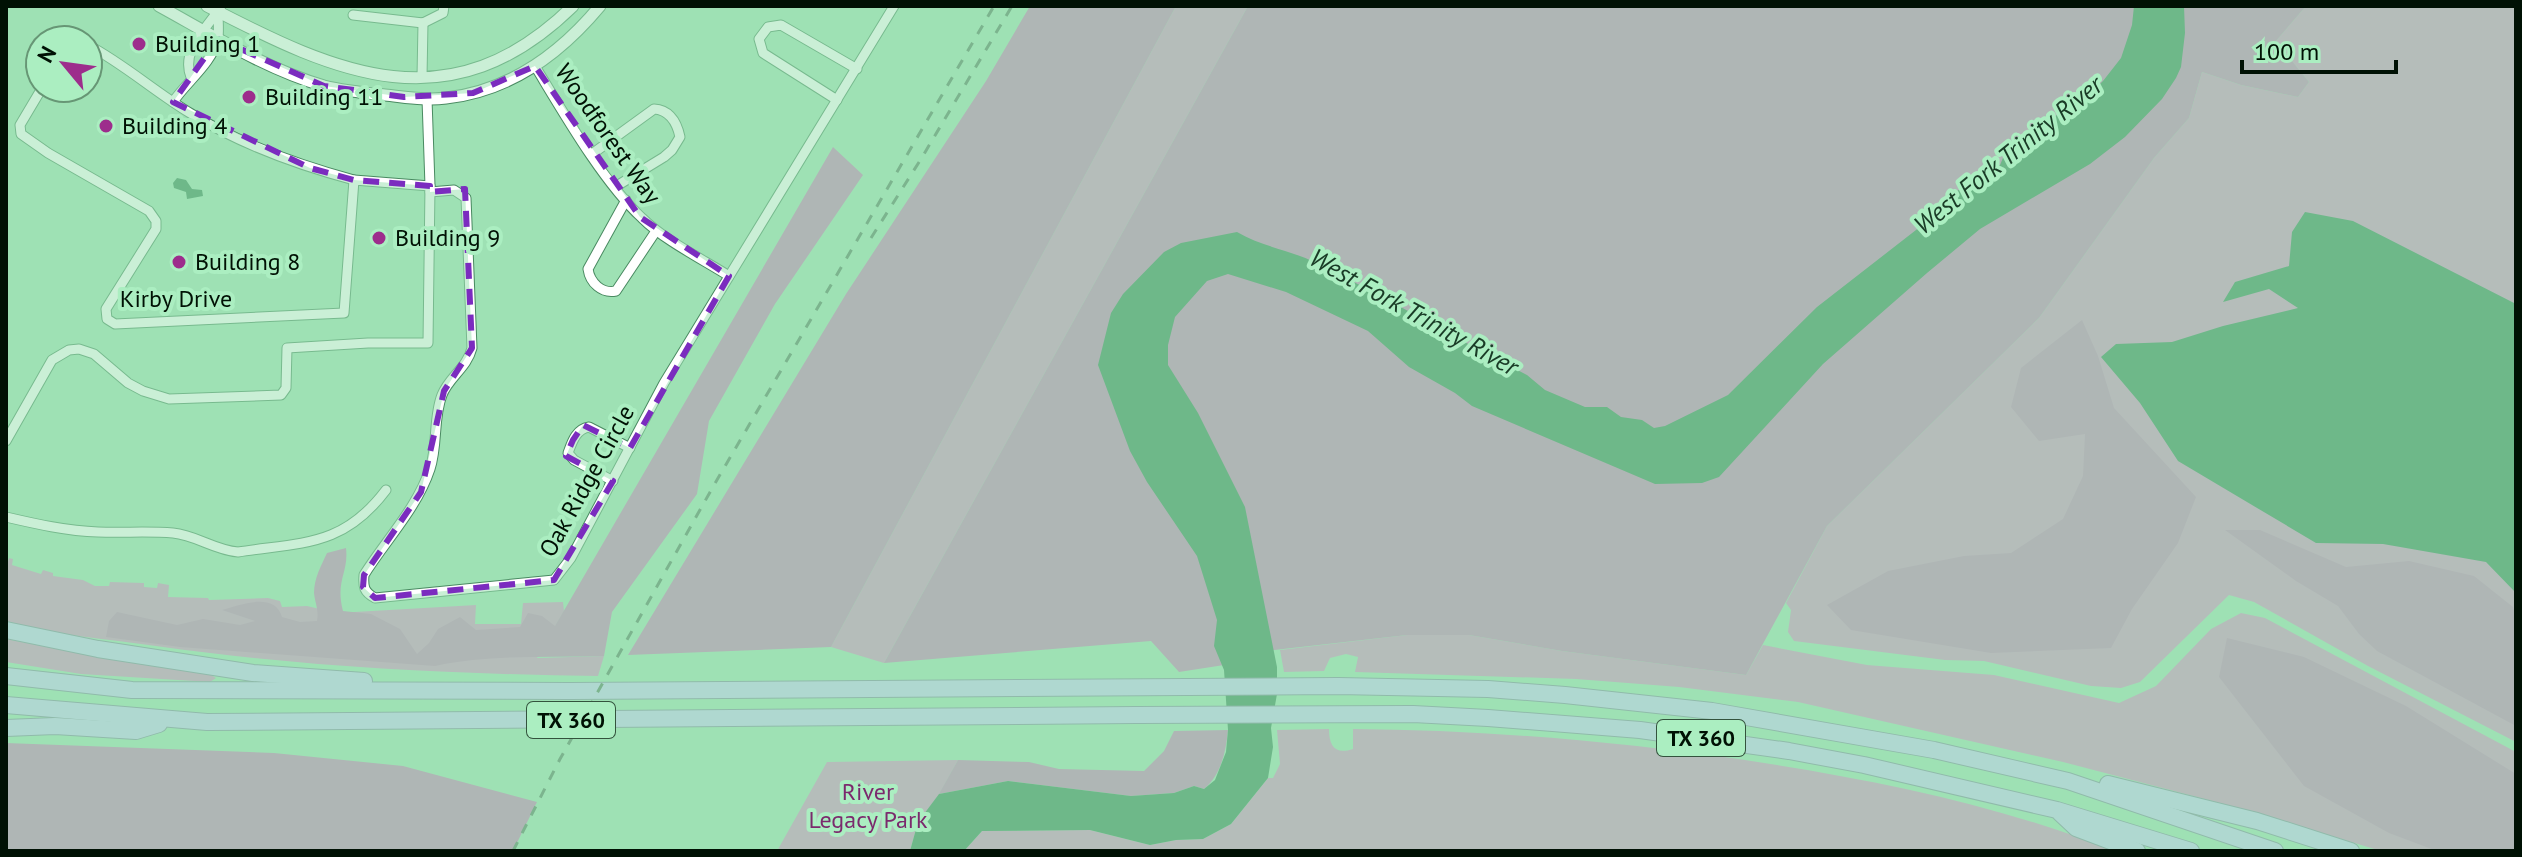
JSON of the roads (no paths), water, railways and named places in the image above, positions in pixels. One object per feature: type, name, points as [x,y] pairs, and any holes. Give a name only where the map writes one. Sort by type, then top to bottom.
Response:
[{"type":"highway","points":[[6,630],[152,658],[253,673],[363,680],[399,690]]},
{"type":"highway","name":"TX 360","points":[[6,676],[132,690],[1338,686],[1488,689],[1698,709],[1862,736],[2068,781],[2275,851]]},
{"type":"highway","name":"TX 360","points":[[6,705],[169,721],[223,722],[1338,714],[1413,714],[1518,720],[1714,740],[1864,765],[2057,810],[2191,851]]},
{"type":"highway","points":[[6,728],[55,726],[136,731],[169,721]]},
{"type":"highway","points":[[2068,781],[2088,779],[2257,821],[2351,851]]},
{"type":"highway","points":[[2057,810],[2076,828],[2137,851]]},
{"type":"street","points":[[159,6],[218,39],[324,86],[427,99],[445,99],[494,87],[535,66],[578,33],[600,6]]},
{"type":"street","points":[[353,15],[423,23],[443,13],[444,6]]},
{"type":"street","points":[[215,8],[265,37],[332,65],[362,73],[422,77],[469,71],[495,60],[523,45],[573,6]]},
{"type":"street","name":"Oak Ridge Circle","points":[[430,189],[454,190],[466,198],[472,348],[468,362],[444,391],[438,408],[431,466],[421,492],[364,575],[363,587],[367,594],[375,598],[554,580],[571,558],[664,383],[894,6]]},
{"type":"street","points":[[191,77],[189,64],[193,46],[215,8]]},
{"type":"street","points":[[173,102],[191,77],[202,68],[218,39],[215,8]]},
{"type":"street","points":[[6,441],[52,360],[69,350],[79,349],[94,354],[128,383],[169,399],[281,395],[286,388],[287,348],[428,343],[430,189],[427,99],[422,77],[423,23]]},
{"type":"street","points":[[837,100],[763,53],[759,39],[768,27],[781,25],[857,69]]},
{"type":"street","points":[[104,53],[191,114],[310,168],[354,180],[430,189]]},
{"type":"street","name":"Woodforest Way","points":[[535,66],[626,200],[656,231],[729,276]]},
{"type":"street","name":"Kirby Drive","points":[[32,104],[20,125],[23,136],[149,211],[156,221],[156,229],[106,309],[107,319],[115,324],[344,313],[354,180]]},
{"type":"street","points":[[592,154],[654,109],[664,111],[678,125],[680,137],[672,150],[615,187]]},
{"type":"street","points":[[626,200],[588,269],[595,285],[603,290],[616,291],[656,231]]},
{"type":"street","points":[[613,481],[574,460],[568,453],[573,440],[580,430],[589,427],[630,448]]},
{"type":"street","points":[[6,517],[95,532],[175,533],[194,537],[223,551],[238,552],[327,539],[339,534],[372,509],[386,490]]},
{"type":"water","name":"West Fork Trinity River","points":[[2134,6],[2184,6],[2181,67],[2162,99],[2125,137],[2090,164],[1980,229],[1927,273],[1823,364],[1719,477],[1702,483],[1655,484],[1472,406],[1409,367],[1368,331],[1286,292],[1228,274],[1207,281],[1175,317],[1168,345],[1168,365],[1198,413],[1245,507],[1277,667],[1277,694],[1271,728],[1273,747],[1268,778],[1231,824],[1203,839],[1150,845],[1090,830],[982,831],[964,851],[910,851],[918,822],[939,794],[1008,781],[1131,796],[1174,793],[1194,786],[1204,789],[1215,780],[1226,752],[1228,730],[1224,670],[1214,646],[1217,620],[1197,556],[1130,451],[1098,365],[1111,313],[1123,294],[1164,252],[1181,243],[1237,232],[1343,276],[1527,375],[1545,390],[1585,407],[1607,407],[1621,417],[1642,420],[1654,428],[1665,426],[1728,395],[1817,307],[1925,223],[1957,191],[2000,165],[2005,153],[2031,131],[2086,97],[2121,58],[2132,25]]},
{"type":"water","points":[[177,178],[186,180],[192,189],[202,190],[203,196],[187,199],[186,192],[174,188]]},
{"type":"water","points":[[2305,212],[2353,221],[2516,304],[2516,593],[2486,562],[2383,544],[2316,543],[2178,461],[2140,403],[2101,357],[2116,344],[2172,342],[2298,308],[2269,289],[2223,302],[2235,282],[2289,266],[2292,232]]},
{"type":"railway","points":[[513,851],[560,759],[714,485],[994,6]]},
{"type":"railway","points":[[871,238],[1012,6]]},
{"type":"place","name":"Building 1","points":[[139,44]]},
{"type":"place","name":"Building 11","points":[[249,97]]},
{"type":"place","name":"Building 4","points":[[106,126]]},
{"type":"place","name":"Building 9","points":[[379,238]]},
{"type":"place","name":"Building 8","points":[[179,262]]},
{"type":"park label","name":"River Legacy Park","points":[[868,806]]}]
